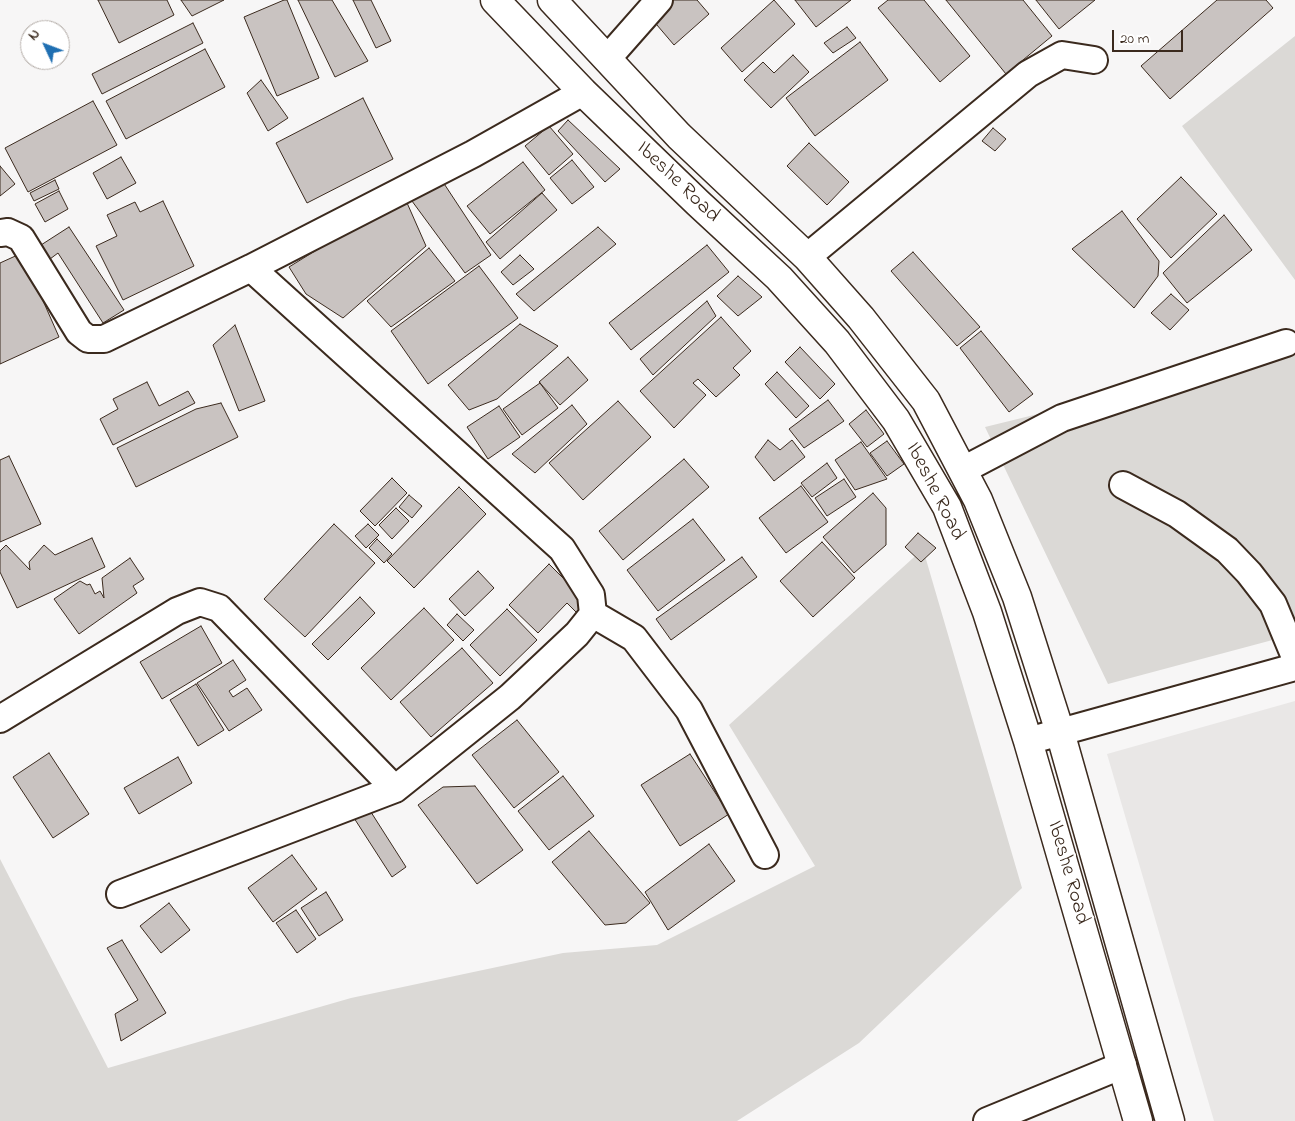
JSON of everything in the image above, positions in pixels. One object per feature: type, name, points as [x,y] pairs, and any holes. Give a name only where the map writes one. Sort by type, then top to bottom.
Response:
[{"type":"main road","name":"Ibeshe Road","points":[[495,0],[583,92],[779,278],[838,342],[896,420],[947,507],[987,612],[1028,741],[1138,1121]]},
{"type":"main road","name":"Ibeshe Road","points":[[552,0],[679,136],[807,257],[861,318],[926,401],[983,511],[1017,597],[1060,732],[1170,1121]]},
{"type":"street","points":[[607,60],[658,0]]},
{"type":"street","points":[[807,257],[1028,74],[1062,55],[1094,60]]},
{"type":"street","points":[[0,233],[8,232],[21,238],[79,332],[88,339],[104,339],[251,268],[473,154],[583,92]]},
{"type":"street","points":[[120,894],[395,789],[510,696],[577,634],[593,614],[591,596],[562,549],[251,268]]},
{"type":"street","points":[[963,470],[1062,418],[1286,343]]},
{"type":"street","points":[[1123,485],[1177,514],[1227,550],[1249,572],[1273,604],[1295,656]]},
{"type":"street","points":[[0,719],[177,610],[200,602],[219,608],[395,789]]},
{"type":"street","points":[[593,614],[634,638],[689,710],[765,855]]},
{"type":"street","points":[[1028,741],[1295,667]]},
{"type":"street","points":[[987,1121],[1123,1065]]},
{"type":"shaded area","points":[[1295,36],[1295,280],[1182,126]]},
{"type":"shaded area","points":[[1295,351],[1295,634],[1108,684],[985,427]]},
{"type":"shaded area","points":[[923,549],[1022,888],[859,1043],[737,1121],[0,1121],[0,859],[108,1068],[351,998],[563,953],[657,945],[815,866],[729,725]]},
{"type":"shaded area","points":[[1295,701],[1295,1121],[1214,1121],[1107,754]]},
{"type":"building","points":[[98,0],[167,0],[174,15],[119,43]]},
{"type":"building","points":[[181,0],[224,0],[192,16]]},
{"type":"building","points":[[287,0],[319,78],[277,96],[244,17]]},
{"type":"building","points":[[298,0],[332,0],[368,61],[335,77]]},
{"type":"building","points":[[353,0],[371,0],[391,41],[376,48]]},
{"type":"building","points":[[672,0],[697,0],[709,14],[674,45],[651,18]]},
{"type":"building","points":[[774,0],[795,24],[742,72],[721,48]]},
{"type":"building","points":[[795,0],[851,0],[816,27]]},
{"type":"building","points":[[888,0],[924,0],[970,56],[940,82],[878,8]]},
{"type":"building","points":[[946,0],[1023,0],[1052,36],[1006,74]]},
{"type":"building","points":[[1036,0],[1095,0],[1059,29]]},
{"type":"building","points":[[1217,0],[1266,0],[1273,8],[1170,99],[1141,66]]},
{"type":"building","points":[[193,23],[203,43],[102,94],[92,74]]},
{"type":"building","points":[[847,27],[856,38],[833,53],[824,43]]},
{"type":"building","points":[[860,42],[888,80],[815,136],[786,98]]},
{"type":"building","points":[[205,49],[225,87],[126,139],[106,101]]},
{"type":"building","points":[[793,55],[809,72],[771,108],[744,80],[763,62],[774,73]]},
{"type":"building","points":[[261,80],[288,118],[268,131],[247,93]]},
{"type":"building","points":[[363,98],[393,159],[307,203],[276,143]]},
{"type":"building","points":[[93,101],[117,145],[28,192],[5,148]]},
{"type":"building","points":[[568,120],[620,169],[605,182],[558,131]]},
{"type":"building","points":[[549,126],[573,154],[549,175],[525,146]]},
{"type":"building","points":[[993,128],[1006,139],[995,151],[982,141]]},
{"type":"building","points":[[809,143],[849,182],[827,205],[787,166]]},
{"type":"building","points":[[121,157],[136,183],[107,199],[93,173]]},
{"type":"building","points":[[572,160],[594,187],[572,204],[550,178]]},
{"type":"building","points":[[523,162],[545,190],[490,234],[467,206]]},
{"type":"building","points":[[0,166],[15,184],[0,196]]},
{"type":"building","points":[[439,176],[491,255],[465,273],[409,197]]},
{"type":"building","points":[[1181,177],[1217,214],[1171,258],[1137,219]]},
{"type":"building","points":[[55,180],[59,189],[34,201],[30,193]]},
{"type":"building","points":[[59,191],[68,209],[45,222],[35,204]]},
{"type":"building","points":[[542,193],[557,210],[500,259],[486,242]]},
{"type":"building","points":[[404,196],[426,246],[343,318],[306,294],[289,267]]},
{"type":"building","points":[[163,201],[194,266],[123,300],[96,246],[117,236],[107,215],[135,202],[140,212]]},
{"type":"building","points":[[1122,211],[1159,261],[1158,276],[1134,308],[1072,249]]},
{"type":"building","points":[[1224,215],[1252,250],[1187,303],[1163,273]]},
{"type":"building","points":[[69,227],[124,310],[103,323],[58,253],[50,259],[41,245]]},
{"type":"building","points":[[598,227],[616,244],[534,311],[516,294]]},
{"type":"building","points":[[707,245],[729,272],[631,350],[609,323]]},
{"type":"building","points":[[429,248],[455,281],[391,327],[367,301]]},
{"type":"building","points":[[913,252],[980,327],[957,346],[891,271]]},
{"type":"building","points":[[22,253],[59,337],[0,364],[0,263]]},
{"type":"building","points":[[520,255],[534,269],[513,285],[501,272]]},
{"type":"building","points":[[479,266],[518,318],[428,384],[391,331]]},
{"type":"building","points":[[738,276],[762,297],[738,316],[717,296]]},
{"type":"building","points":[[1171,294],[1189,310],[1170,330],[1151,313]]},
{"type":"building","points":[[707,301],[716,316],[653,375],[640,359]]},
{"type":"building","points":[[721,317],[751,351],[733,368],[740,375],[716,397],[698,379],[693,383],[706,395],[674,428],[640,391]]},
{"type":"building","points":[[520,324],[558,346],[497,399],[469,410],[448,385]]},
{"type":"building","points":[[235,325],[265,401],[239,411],[213,345]]},
{"type":"building","points":[[981,331],[1033,394],[1009,412],[960,348]]},
{"type":"building","points":[[800,347],[835,384],[820,399],[785,362]]},
{"type":"building","points":[[568,357],[588,380],[560,405],[539,382]]},
{"type":"building","points":[[777,372],[809,406],[796,418],[765,384]]},
{"type":"building","points":[[147,382],[159,406],[188,391],[195,403],[113,445],[100,419],[118,409],[113,399]]},
{"type":"building","points":[[540,383],[558,408],[522,435],[503,409]]},
{"type":"building","points":[[828,400],[844,421],[804,448],[789,429]]},
{"type":"building","points":[[618,401],[651,437],[583,500],[549,463]]},
{"type":"building","points":[[221,403],[238,437],[136,487],[117,448],[196,409]]},
{"type":"building","points":[[572,405],[587,424],[535,473],[512,454]]},
{"type":"building","points":[[499,406],[520,437],[488,459],[467,427]]},
{"type":"building","points":[[866,410],[884,434],[867,447],[849,424]]},
{"type":"building","points":[[768,440],[780,450],[792,440],[805,457],[774,481],[755,457]]},
{"type":"building","points":[[887,441],[904,464],[887,476],[870,453]]},
{"type":"building","points":[[861,442],[887,479],[855,490],[835,460]]},
{"type":"building","points":[[9,456],[41,524],[0,542],[0,460]]},
{"type":"building","points":[[684,459],[709,487],[623,560],[599,531]]},
{"type":"building","points":[[827,463],[837,478],[812,497],[801,483]]},
{"type":"building","points":[[392,478],[407,493],[375,526],[360,511]]},
{"type":"building","points":[[844,479],[856,497],[827,516],[815,498]]},
{"type":"building","points":[[801,486],[828,522],[786,553],[759,518]]},
{"type":"building","points":[[459,487],[486,514],[414,588],[387,561]]},
{"type":"building","points":[[873,493],[886,508],[886,545],[854,573],[823,537]]},
{"type":"building","points":[[409,495],[422,506],[412,518],[399,507]]},
{"type":"building","points":[[396,508],[409,521],[392,539],[379,525]]},
{"type":"building","points":[[693,519],[725,560],[658,611],[627,570]]},
{"type":"building","points":[[334,524],[375,563],[305,637],[264,599]]},
{"type":"building","points":[[368,524],[379,535],[366,548],[355,536]]},
{"type":"building","points":[[918,533],[936,548],[921,562],[905,547]]},
{"type":"building","points":[[92,538],[105,567],[17,608],[0,572],[0,551],[6,545],[30,570],[29,562],[44,545],[55,555]]},
{"type":"building","points":[[377,539],[392,554],[384,563],[369,548]]},
{"type":"building","points":[[822,542],[855,578],[813,617],[780,581]]},
{"type":"building","points":[[742,557],[757,577],[671,640],[656,619]]},
{"type":"building","points":[[130,558],[144,579],[133,586],[137,593],[79,634],[54,599],[80,581],[87,585],[90,584],[95,594],[100,591],[104,598],[102,578]]},
{"type":"building","points":[[549,564],[591,606],[582,618],[567,603],[538,633],[509,605]]},
{"type":"building","points":[[478,571],[494,588],[465,616],[449,599]]},
{"type":"building","points":[[360,597],[375,613],[328,660],[312,644]]},
{"type":"building","points":[[424,608],[454,640],[391,700],[361,668]]},
{"type":"building","points":[[507,609],[537,640],[500,676],[470,645]]},
{"type":"building","points":[[457,614],[474,630],[463,641],[447,625]]},
{"type":"building","points":[[201,626],[222,663],[162,699],[140,662]]},
{"type":"building","points":[[462,648],[493,683],[431,737],[400,702]]},
{"type":"building","points":[[233,660],[246,680],[229,691],[233,697],[247,688],[262,710],[229,731],[197,683]]},
{"type":"building","points":[[196,684],[224,730],[198,746],[170,700]]},
{"type":"building","points":[[517,720],[559,772],[514,808],[472,755]]},
{"type":"building","points":[[49,753],[89,814],[53,838],[13,777]]},
{"type":"building","points":[[690,754],[729,814],[680,846],[641,785]]},
{"type":"building","points":[[178,757],[192,783],[139,814],[124,788]]},
{"type":"building","points":[[563,776],[594,816],[549,850],[518,811]]},
{"type":"building","points":[[475,786],[523,850],[477,884],[418,805],[443,787]]},
{"type":"building","points":[[369,809],[406,867],[392,877],[354,818]]},
{"type":"building","points":[[589,831],[650,903],[626,923],[605,925],[552,862]]},
{"type":"building","points":[[709,844],[735,881],[668,930],[645,892]]},
{"type":"building","points":[[292,855],[317,889],[273,922],[248,888]]},
{"type":"building","points":[[326,892],[343,920],[319,936],[301,908]]},
{"type":"building","points":[[169,903],[190,930],[161,953],[140,926]]},
{"type":"building","points":[[296,910],[316,939],[297,953],[276,923]]},
{"type":"building","points":[[122,940],[166,1013],[121,1041],[115,1014],[138,1000],[107,948]]}]
